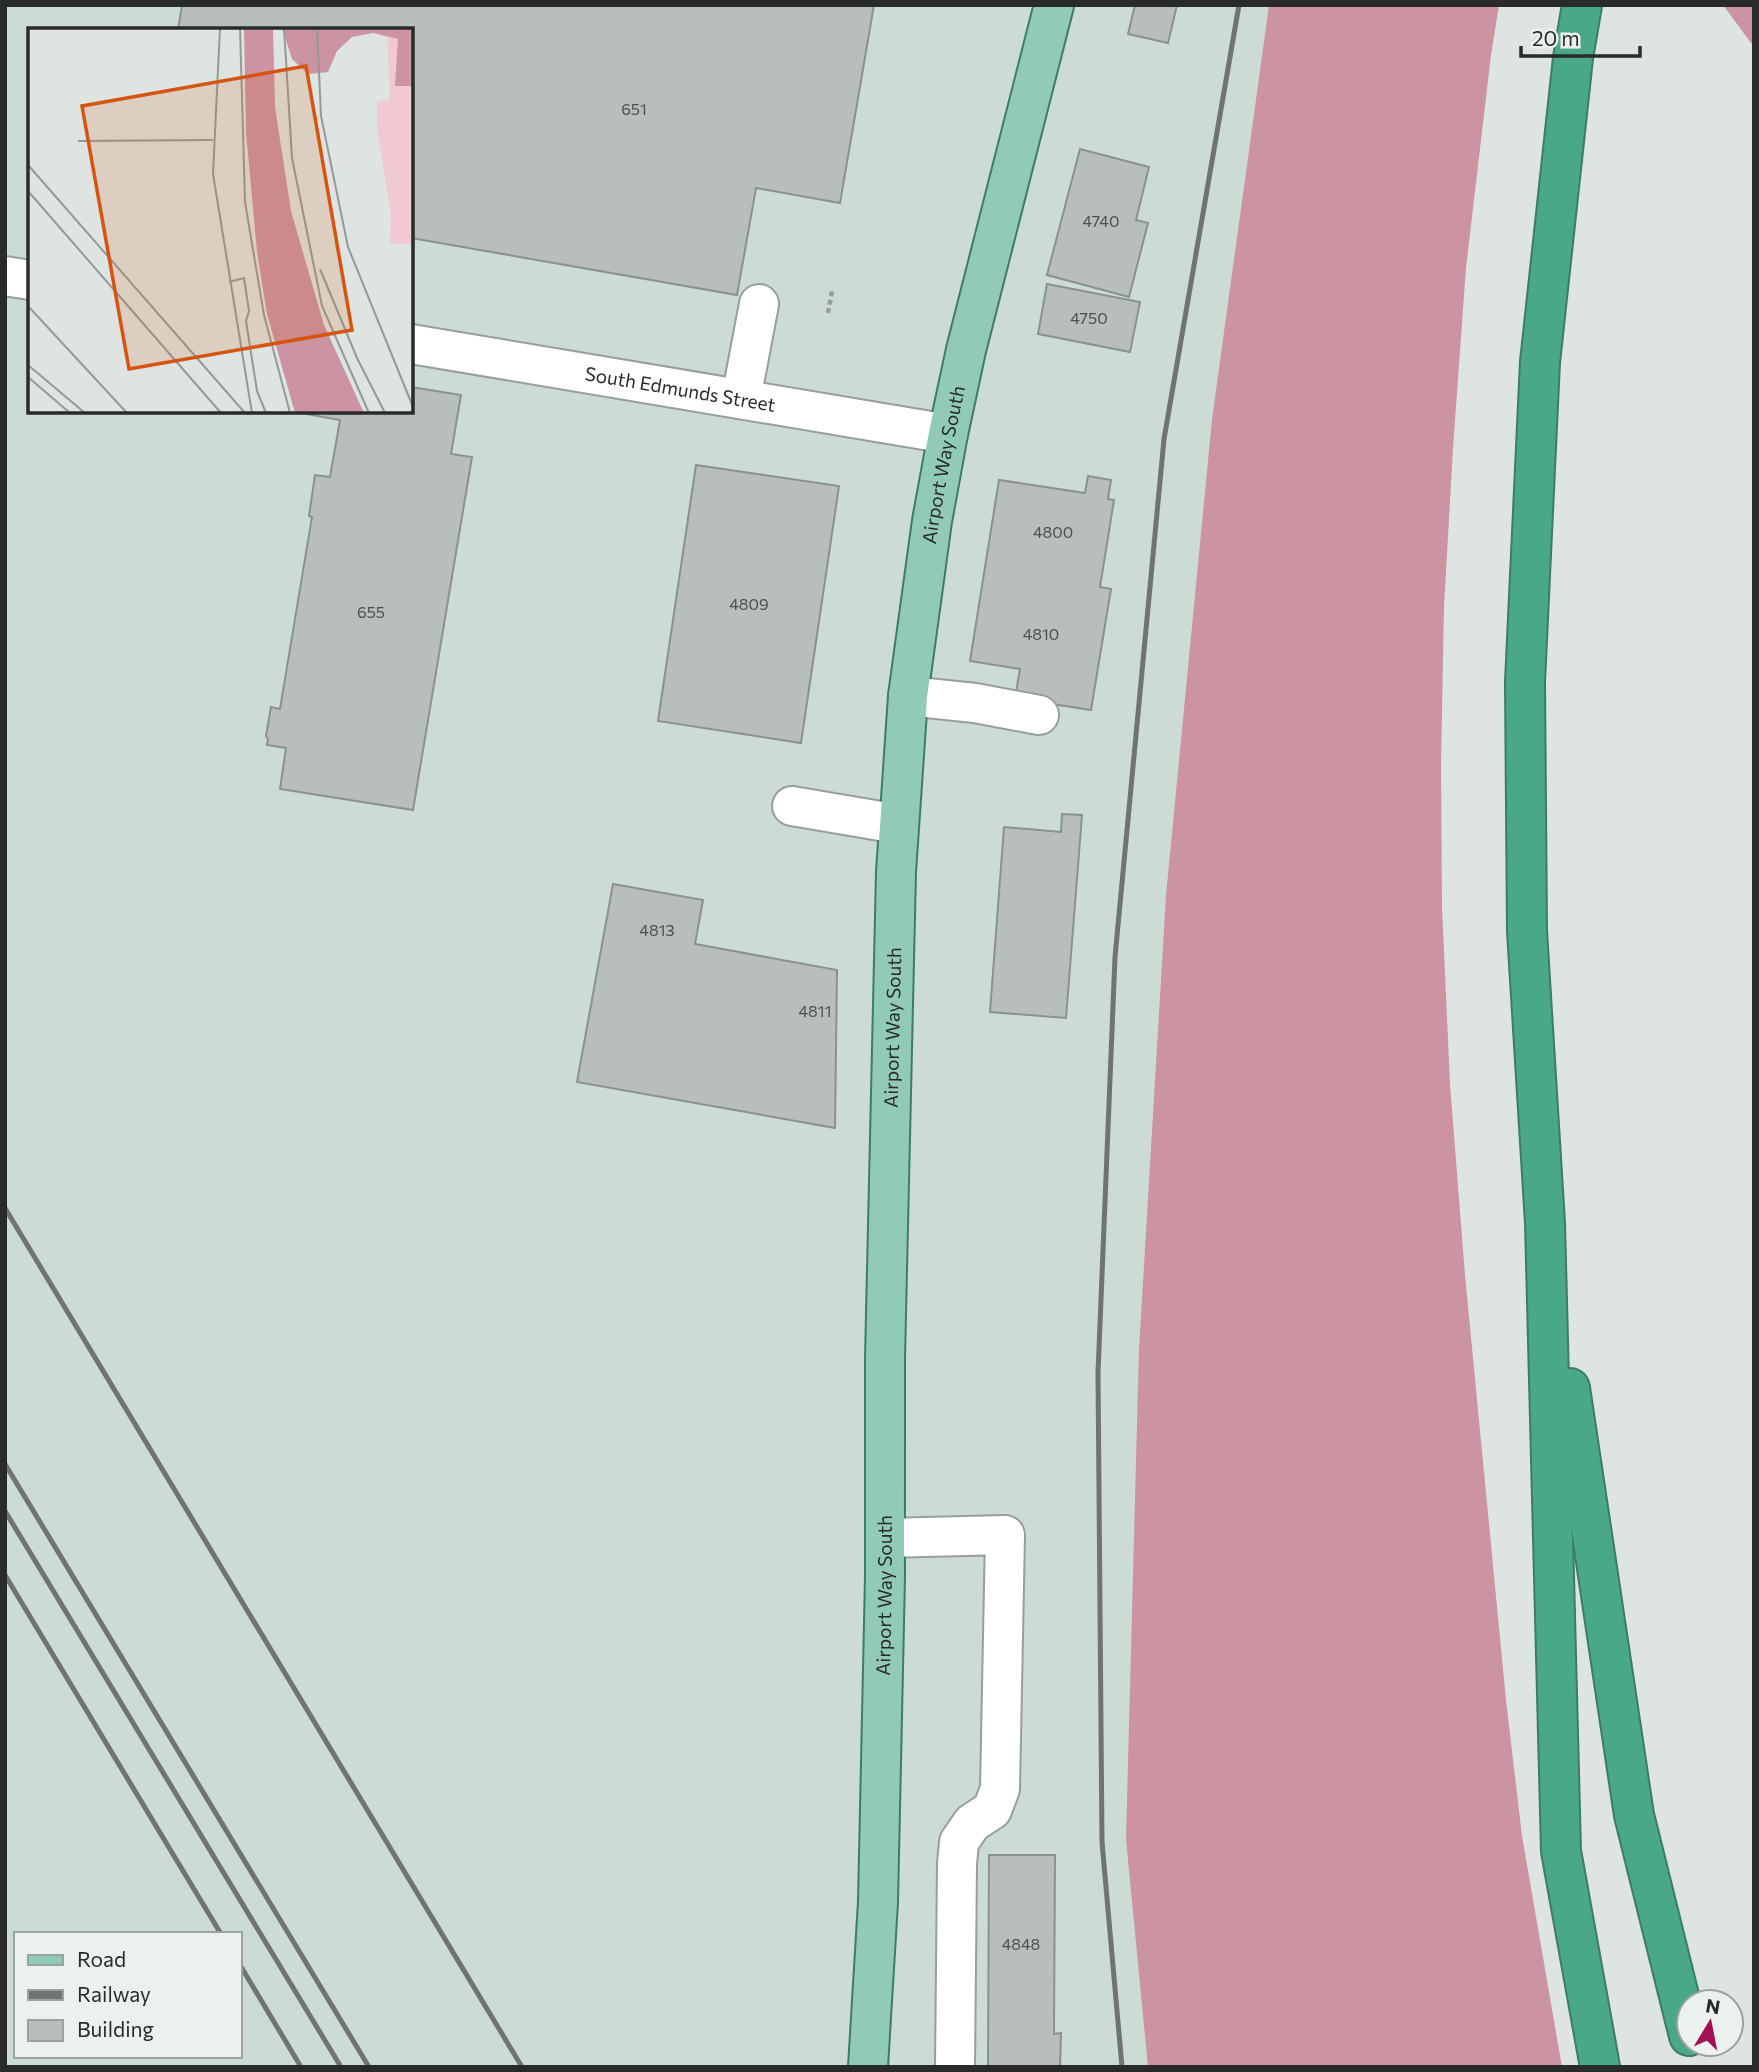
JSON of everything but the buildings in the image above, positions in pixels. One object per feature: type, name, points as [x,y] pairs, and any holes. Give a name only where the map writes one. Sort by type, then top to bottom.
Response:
[{"type":"highway","points":[[1582,5],[1573,58],[1540,362],[1525,682],[1527,931],[1545,1223],[1561,1851],[1600,2067]]},
{"type":"highway","points":[[1545,1223],[1634,1815],[1677,1988]]},
{"type":"main road","name":"Airport Way South","points":[[868,2067],[878,1902],[896,872],[908,696],[930,533],[948,434],[966,350],[1054,5]]},
{"type":"street","points":[[5,276],[28,280]]},
{"type":"street","points":[[741,399],[759,304]]},
{"type":"street","name":"South Edmunds Street","points":[[413,344],[948,434]]},
{"type":"street","points":[[908,696],[975,703],[1039,715]]},
{"type":"street","points":[[792,806],[898,824]]},
{"type":"street","points":[[885,1538],[1005,1535],[1000,1788],[992,1810],[972,1823],[959,1842],[955,2067]]},
{"type":"path","points":[[828,313],[832,291]]},
{"type":"shaded area","points":[[5,5],[1269,5],[1212,419],[1166,895],[1139,1349],[1150,2067],[5,2067]]},
{"type":"shaded area","points":[[1269,5],[1499,5],[1466,268],[1453,448],[1444,607],[1442,907],[1450,1084],[1465,1275],[1506,1700],[1522,1836],[1562,2067],[1148,2067],[1126,1839],[1139,1349],[1166,895],[1212,419]]},
{"type":"shaded area","points":[[1723,5],[1754,5],[1754,47]]},
{"type":"railway","points":[[1122,2067],[1102,1842],[1098,1373],[1115,957],[1164,439],[1239,5]]},
{"type":"railway","points":[[5,1208],[522,2067]]},
{"type":"railway","points":[[5,1464],[369,2067]]},
{"type":"railway","points":[[5,1511],[341,2067]]},
{"type":"railway","points":[[5,1575],[220,1932]]},
{"type":"railway","points":[[242,1968],[301,2067]]}]
